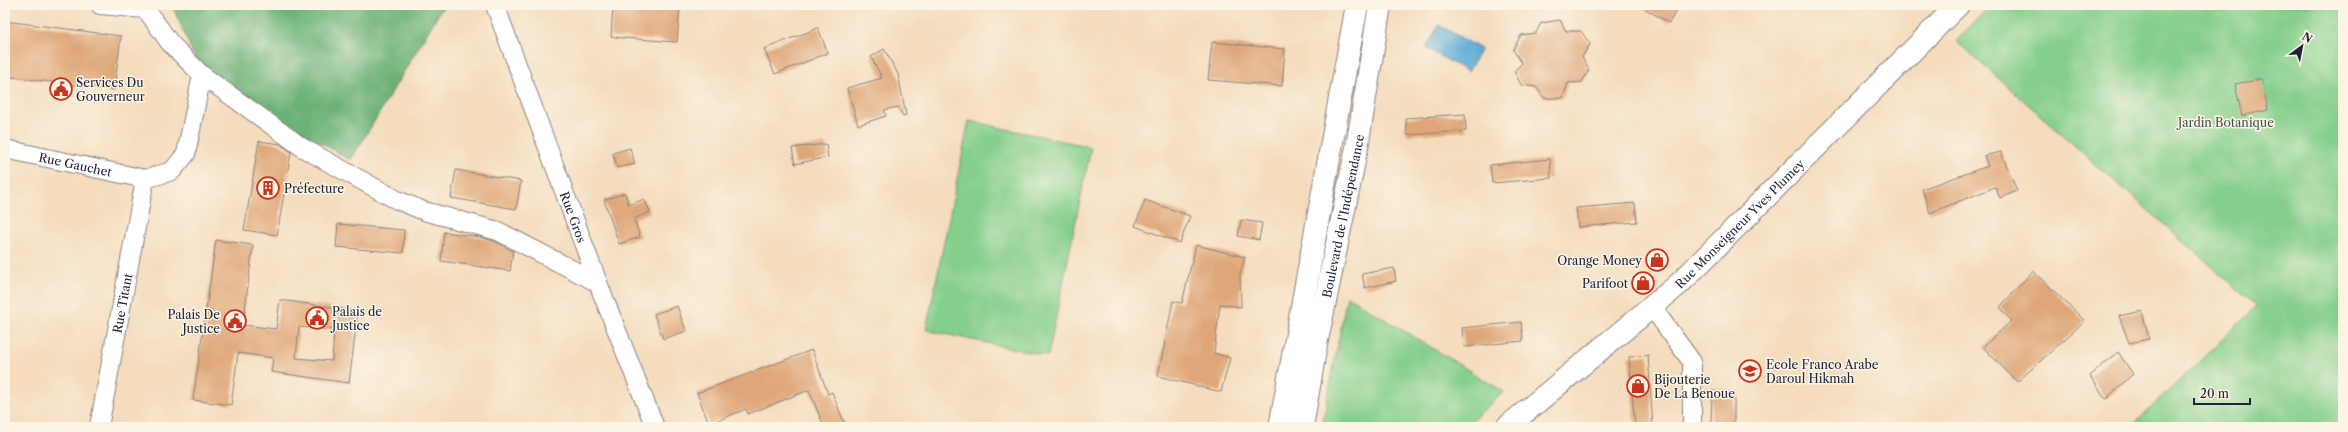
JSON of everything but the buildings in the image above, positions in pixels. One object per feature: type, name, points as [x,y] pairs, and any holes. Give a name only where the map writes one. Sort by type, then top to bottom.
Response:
[{"type":"main road","name":"Boulevard de l'Indépendance","points":[[1280,427],[1357,5]]},
{"type":"main road","name":"Boulevard de l'Indépendance","points":[[1302,427],[1316,345],[1357,146],[1380,5]]},
{"type":"main road","name":"Rue Monseigneur Yves Plumey","points":[[1507,427],[1679,284],[1958,5]]},
{"type":"street","points":[[100,5],[144,7],[170,43],[202,75],[303,148],[397,200],[424,211],[498,231],[598,283]]},
{"type":"street","name":"Rue Gros","points":[[495,5],[598,283],[655,427]]},
{"type":"street","points":[[145,179],[172,170],[186,154],[202,75]]},
{"type":"street","name":"Rue Gauchet","points":[[5,149],[145,179]]},
{"type":"street","name":"Rue Titant","points":[[99,427],[145,179]]},
{"type":"street","points":[[1652,307],[1692,362],[1692,427]]},
{"type":"green space","points":[[172,5],[444,5],[351,160],[202,75]]},
{"type":"green space","name":"Jardin Botanique","points":[[1991,5],[2343,5],[2343,427],[2131,427],[2257,306],[1956,41]]},
{"type":"green space","points":[[969,121],[1091,147],[1048,356],[926,330]]},
{"type":"green space","points":[[1347,296],[1504,392],[1464,427],[1322,427]]},
{"type":"water","points":[[1439,25],[1481,49],[1468,72],[1426,48]]},
{"type":"place","name":"Services Du Gouverneur","points":[[61,89]]},
{"type":"place","name":"Préfecture","points":[[268,188]]},
{"type":"place","name":"Orange Money","points":[[1657,260]]},
{"type":"place","name":"Parifoot","points":[[1643,283]]},
{"type":"place","name":"Palais de Justice","points":[[317,318]]},
{"type":"place","name":"Palais De Justice","points":[[235,321]]},
{"type":"place","name":"Ecole Franco Arabe Daroul Hikmah","points":[[1750,371]]},
{"type":"place","name":"Bijouterie De La Benoue","points":[[1638,386]]}]
